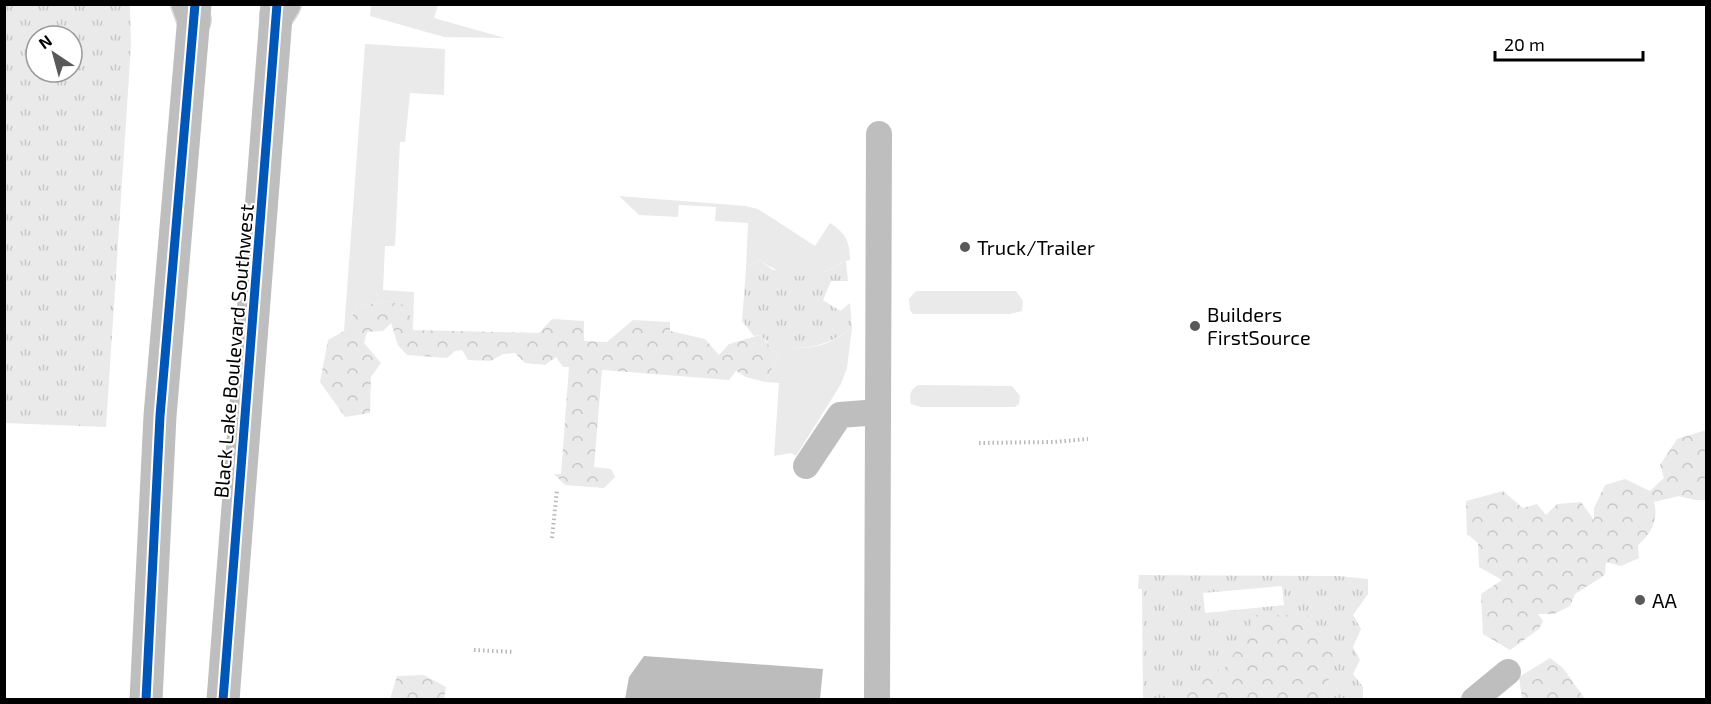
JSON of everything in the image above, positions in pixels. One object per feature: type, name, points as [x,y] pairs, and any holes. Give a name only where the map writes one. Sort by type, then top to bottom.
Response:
[{"type":"street","name":"Black Lake Boulevard Southwest","points":[[223,699],[279,8]]},
{"type":"street","points":[[146,699],[160,416],[192,10]]},
{"type":"lane","points":[[877,699],[879,134]]},
{"type":"lane","points":[[806,466],[840,415],[878,412]]},
{"type":"lane","points":[[1474,699],[1508,672]]},
{"type":"path","points":[[979,443],[1088,439]]},
{"type":"path","points":[[552,538],[557,490]]},
{"type":"path","points":[[474,650],[514,652]]},
{"type":"green space","points":[[5,4],[130,5],[131,45],[106,427],[5,423]]},
{"type":"green space","points":[[371,5],[438,5],[434,18],[505,38],[444,37],[370,16]]},
{"type":"green space","points":[[365,44],[445,49],[444,95],[410,93],[405,142],[400,142],[395,246],[385,246],[383,290],[414,292],[413,330],[409,306],[386,301],[357,307],[344,331]]},
{"type":"green space","points":[[619,196],[758,209],[815,246],[830,223],[846,238],[850,260],[824,272],[806,276],[790,275],[759,260],[746,268],[748,223],[715,221],[716,207],[679,205],[678,217],[639,215]]},
{"type":"green space","points":[[759,260],[773,270],[825,272],[846,261],[848,281],[831,281],[823,300],[840,311],[850,303],[852,328],[827,342],[800,348],[769,342],[760,335],[754,336],[742,321],[746,268]]},
{"type":"green space","points":[[916,291],[1016,291],[1023,301],[1022,311],[1010,314],[913,314],[910,310],[909,299]]},
{"type":"green space","points":[[386,301],[409,305],[413,330],[539,333],[552,319],[584,321],[584,341],[607,342],[633,320],[670,322],[670,331],[705,339],[719,355],[729,344],[760,335],[779,356],[765,382],[746,377],[736,371],[729,380],[602,370],[594,467],[611,469],[615,477],[604,488],[565,485],[554,474],[561,474],[569,367],[563,367],[556,357],[545,365],[525,363],[515,353],[503,354],[491,361],[468,360],[462,350],[455,351],[447,358],[407,355],[398,345],[391,323],[383,331],[367,332],[364,343],[381,363],[371,377],[370,413],[345,417],[320,382],[328,340],[344,331],[357,307]]},
{"type":"green space","points":[[852,328],[847,368],[841,384],[796,456],[791,453],[774,456],[779,383],[765,382],[779,356],[765,341],[790,347],[810,347],[830,342]]},
{"type":"green space","points":[[918,385],[1012,386],[1020,396],[1019,404],[1015,407],[921,407],[911,404],[910,401],[913,389]]},
{"type":"green space","points":[[1706,430],[1706,500],[1679,496],[1654,502],[1655,520],[1647,536],[1638,545],[1639,558],[1621,566],[1606,562],[1605,575],[1575,594],[1570,606],[1554,614],[1538,614],[1543,621],[1539,629],[1510,650],[1483,634],[1481,594],[1502,580],[1479,567],[1478,543],[1467,534],[1466,501],[1503,491],[1523,508],[1537,504],[1546,515],[1557,504],[1581,502],[1594,520],[1594,508],[1605,485],[1625,479],[1650,491],[1664,478],[1660,465],[1677,439]]},
{"type":"green space","points":[[1139,575],[1339,576],[1368,579],[1368,594],[1353,615],[1361,629],[1353,647],[1360,660],[1353,674],[1363,687],[1363,699],[1322,699],[1329,679],[1227,666],[1199,678],[1185,699],[1143,699],[1142,589],[1138,589]],"holes":[[[1282,586],[1284,605],[1205,613],[1203,593]]]},
{"type":"green space","points":[[1256,615],[1307,615],[1334,646],[1329,679],[1322,699],[1185,699],[1198,678],[1227,666]]},
{"type":"green space","points":[[1550,658],[1563,668],[1585,699],[1522,699],[1519,677]]},
{"type":"green space","points":[[424,675],[446,687],[444,699],[390,699],[397,676]]},
{"type":"shaded area","points":[[644,656],[823,669],[820,699],[625,699],[629,677]]},
{"type":"cycle path","points":[[146,700],[160,416],[195,4]]},
{"type":"cycle path","points":[[223,700],[277,4]]},
{"type":"place","name":"Truck/Trailer","points":[[965,247]]},
{"type":"place","name":"Builders FirstSource","points":[[1195,326]]},
{"type":"place","name":"AA","points":[[1640,600]]}]
